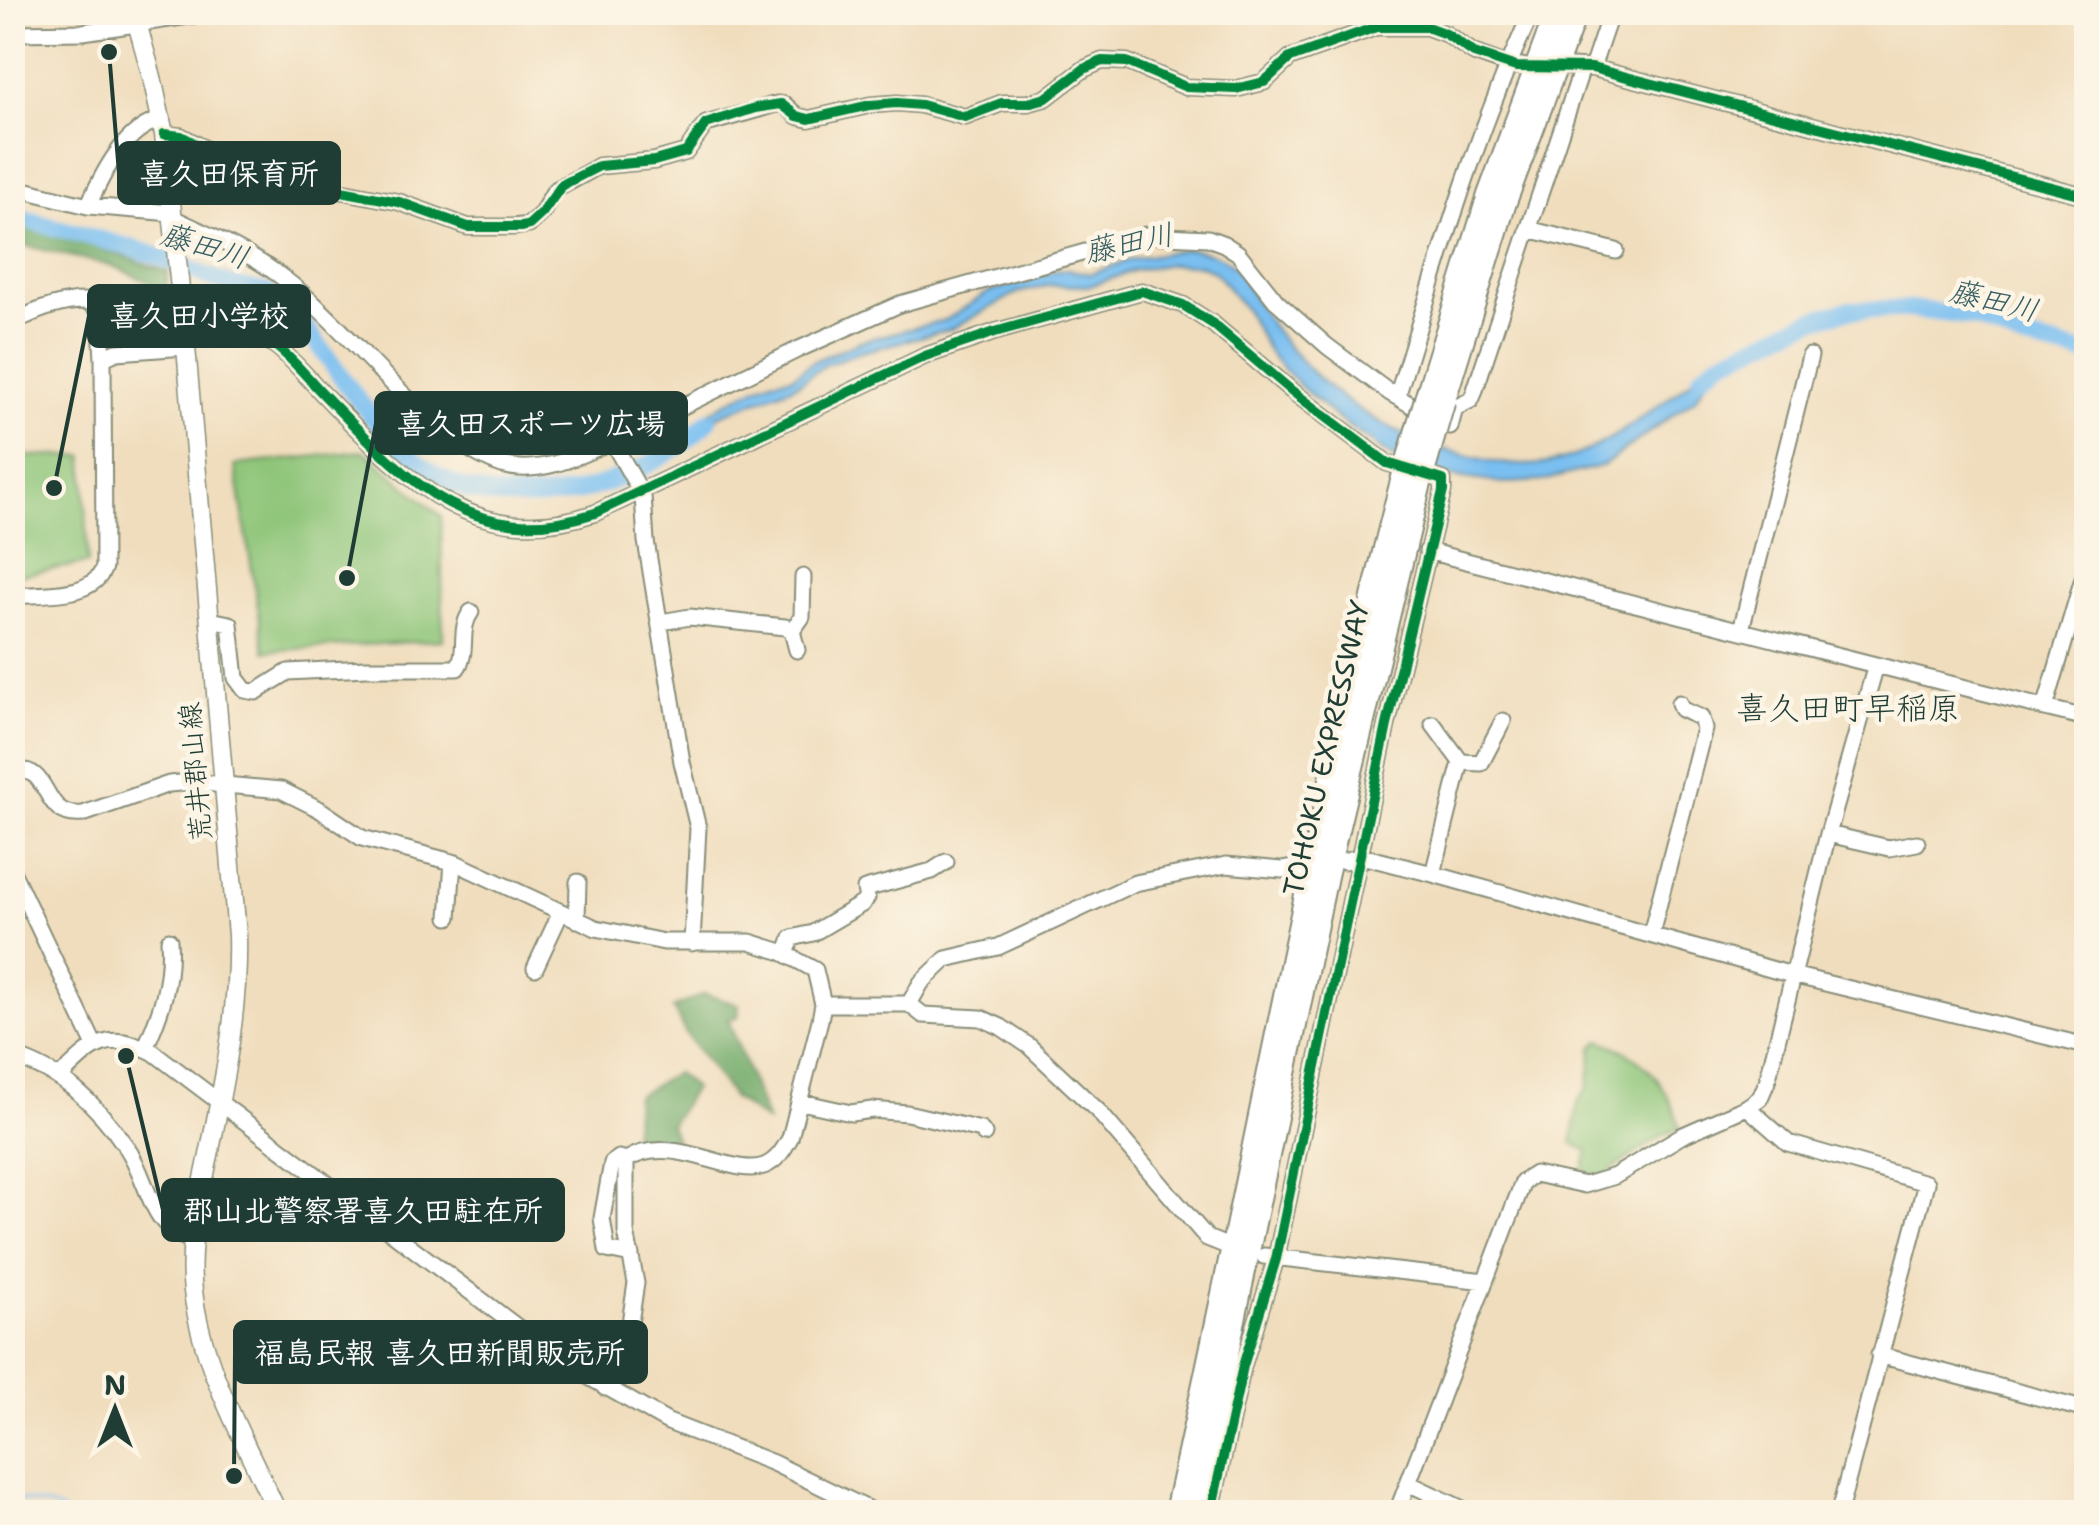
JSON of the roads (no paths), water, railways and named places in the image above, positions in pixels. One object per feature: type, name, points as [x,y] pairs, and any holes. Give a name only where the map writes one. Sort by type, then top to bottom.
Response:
[{"type":"highway","name":"TOHOKU EXPRESSWAY","points":[[1176,1512],[1314,854],[1488,195],[1557,12]]},
{"type":"highway","name":"TOHOKU EXPRESSWAY","points":[[1435,399],[1576,12]]},
{"type":"highway","name":"TOHOKU EXPRESSWAY","points":[[1194,1512],[1330,858],[1393,584],[1411,482]]},
{"type":"main road","name":"荒井郡山線","points":[[135,18],[162,127],[173,220],[238,976],[229,1055],[192,1240],[192,1288],[198,1326],[211,1363],[277,1512]]},
{"type":"street","points":[[12,33],[82,32],[135,18],[215,12]]},
{"type":"street","points":[[1397,397],[1445,237],[1515,66],[1532,12]]},
{"type":"street","points":[[12,186],[88,206],[173,220],[286,280],[442,428],[504,466],[531,468],[615,445],[900,304],[1146,235],[1208,238],[1224,244],[1238,253],[1268,292],[1300,324],[1356,369],[1450,427],[1455,408],[1471,400],[1581,68],[1611,12]]},
{"type":"street","points":[[88,206],[97,184],[130,137],[147,123],[181,136],[252,174],[398,202],[468,227],[513,228],[529,226],[555,190],[599,166],[654,162],[686,152],[706,124],[766,106],[785,105],[798,116],[814,119],[870,105],[912,103],[965,118],[1002,103],[1046,98],[1102,61],[1128,62],[1186,87],[1236,88],[1264,82],[1290,58],[1376,27],[1427,27],[1446,34],[1474,53],[1515,66]]},
{"type":"street","points":[[1581,68],[2086,196]]},
{"type":"street","points":[[1528,229],[1616,251]]},
{"type":"street","points":[[180,296],[279,348],[404,476],[446,504],[497,522],[566,522],[925,356],[1142,291],[1183,305],[1212,324],[1388,463],[1443,480],[1211,1512]]},
{"type":"street","points":[[12,323],[36,311],[72,302],[89,302],[100,313],[104,567],[100,579],[88,588],[12,596]]},
{"type":"street","points":[[103,358],[116,352],[186,347]]},
{"type":"street","points":[[1741,630],[1810,356]]},
{"type":"street","points":[[615,445],[639,490],[682,762],[698,828],[692,944]]},
{"type":"street","points":[[1427,551],[2086,718]]},
{"type":"street","points":[[2045,708],[2081,609],[2086,568]]},
{"type":"street","points":[[792,631],[802,617],[804,577]]},
{"type":"street","points":[[210,620],[230,624],[236,678],[245,690],[262,691],[282,673],[307,663],[452,670],[462,662],[463,626],[471,612]]},
{"type":"street","points":[[661,622],[690,618],[785,627],[792,631],[798,650]]},
{"type":"street","points":[[1397,1512],[1523,1182],[1534,1174],[1585,1185],[1615,1176],[1681,1136],[1760,1098],[1876,665]]},
{"type":"street","points":[[1651,934],[1704,729],[1701,718],[1681,709],[1680,703]]},
{"type":"street","points":[[1461,762],[1481,762],[1502,721]]},
{"type":"street","points":[[1433,724],[1461,762]]},
{"type":"street","points":[[1433,874],[1461,762]]},
{"type":"street","points":[[12,771],[29,770],[36,774],[54,806],[71,816],[170,784],[192,782],[282,790],[362,838],[453,862],[569,916],[633,938],[692,944],[740,941],[786,954],[815,970],[822,1004],[800,1102],[782,1152],[761,1167],[751,1168],[678,1151],[612,1162],[602,1218],[607,1250],[631,1255]]},
{"type":"street","points":[[1828,834],[1888,848],[1917,843]]},
{"type":"street","points":[[1344,861],[1361,856],[1792,975],[2086,1046]]},
{"type":"street","points":[[449,917],[453,862]]},
{"type":"street","points":[[786,954],[792,938],[813,934],[862,904],[865,889],[932,871],[946,862]]},
{"type":"street","points":[[909,1004],[920,983],[946,959],[998,947],[1135,883],[1226,865],[1282,870],[1298,867]]},
{"type":"street","points":[[12,871],[94,1044]]},
{"type":"street","points":[[535,968],[569,916],[578,882]]},
{"type":"street","points":[[145,1048],[160,1015],[168,982],[169,940]]},
{"type":"street","points":[[822,1004],[909,1004],[923,1015],[938,1018],[982,1018],[1029,1046],[1098,1111],[1207,1238],[1222,1244]]},
{"type":"street","points":[[62,1076],[94,1044],[115,1040],[145,1048],[566,1364],[668,1422],[773,1464],[874,1512]]},
{"type":"street","points":[[12,1056],[62,1076],[78,1090],[126,1146],[160,1221],[173,1234],[192,1240]]},
{"type":"street","points":[[800,1102],[851,1113],[906,1113],[981,1130],[984,1134]]},
{"type":"street","points":[[1747,1107],[1788,1143],[1926,1183],[1839,1512]]},
{"type":"street","points":[[605,1388],[625,1356],[636,1283],[626,1232],[626,1160]]},
{"type":"street","points":[[1270,1257],[1485,1282]]},
{"type":"street","points":[[1878,1355],[2086,1410]]},
{"type":"street","points":[[1408,1484],[1470,1512]]},
{"type":"water","points":[[1187,249],[1230,263],[1287,345],[1355,407],[1409,436],[1492,461],[1535,465],[1579,454],[1621,432],[1719,361],[1696,398],[1604,465],[1542,481],[1502,483],[1442,475],[1391,456],[1299,385],[1270,354],[1246,311],[1215,272],[1200,265],[1170,264],[1135,270],[1090,286],[1050,285],[1017,293],[951,329],[825,365],[796,385],[718,416],[704,434],[694,437],[711,411],[733,399],[772,380],[792,377],[814,361],[861,341],[946,320],[989,292],[1050,272],[1067,269],[1090,274],[1132,259]]},
{"type":"waterway","name":"藤田川","points":[[12,216],[145,252],[276,298],[299,319],[395,443],[448,482],[481,493],[518,498],[561,495],[599,485],[660,458],[708,421]]},
{"type":"waterway","name":"藤田川","points":[[1701,376],[1721,361],[1811,320],[1848,310],[1909,309],[1952,314],[1977,319],[2022,339],[2086,354]]},
{"type":"waterway","points":[[12,1498],[65,1512]]},
{"type":"place","name":"喜久田保育所","points":[[109,52]]},
{"type":"place","name":"喜久田小学校","points":[[54,488]]},
{"type":"place","name":"喜久田スポーツ広場","points":[[347,578]]},
{"type":"place","name":"郡山北警察署喜久田駐在所","points":[[126,1056]]},
{"type":"place","name":"福島民報 喜久田新聞販売所","points":[[234,1476]]},
{"type":"district","name":"喜久田町早稲原","points":[[1848,708]]}]
